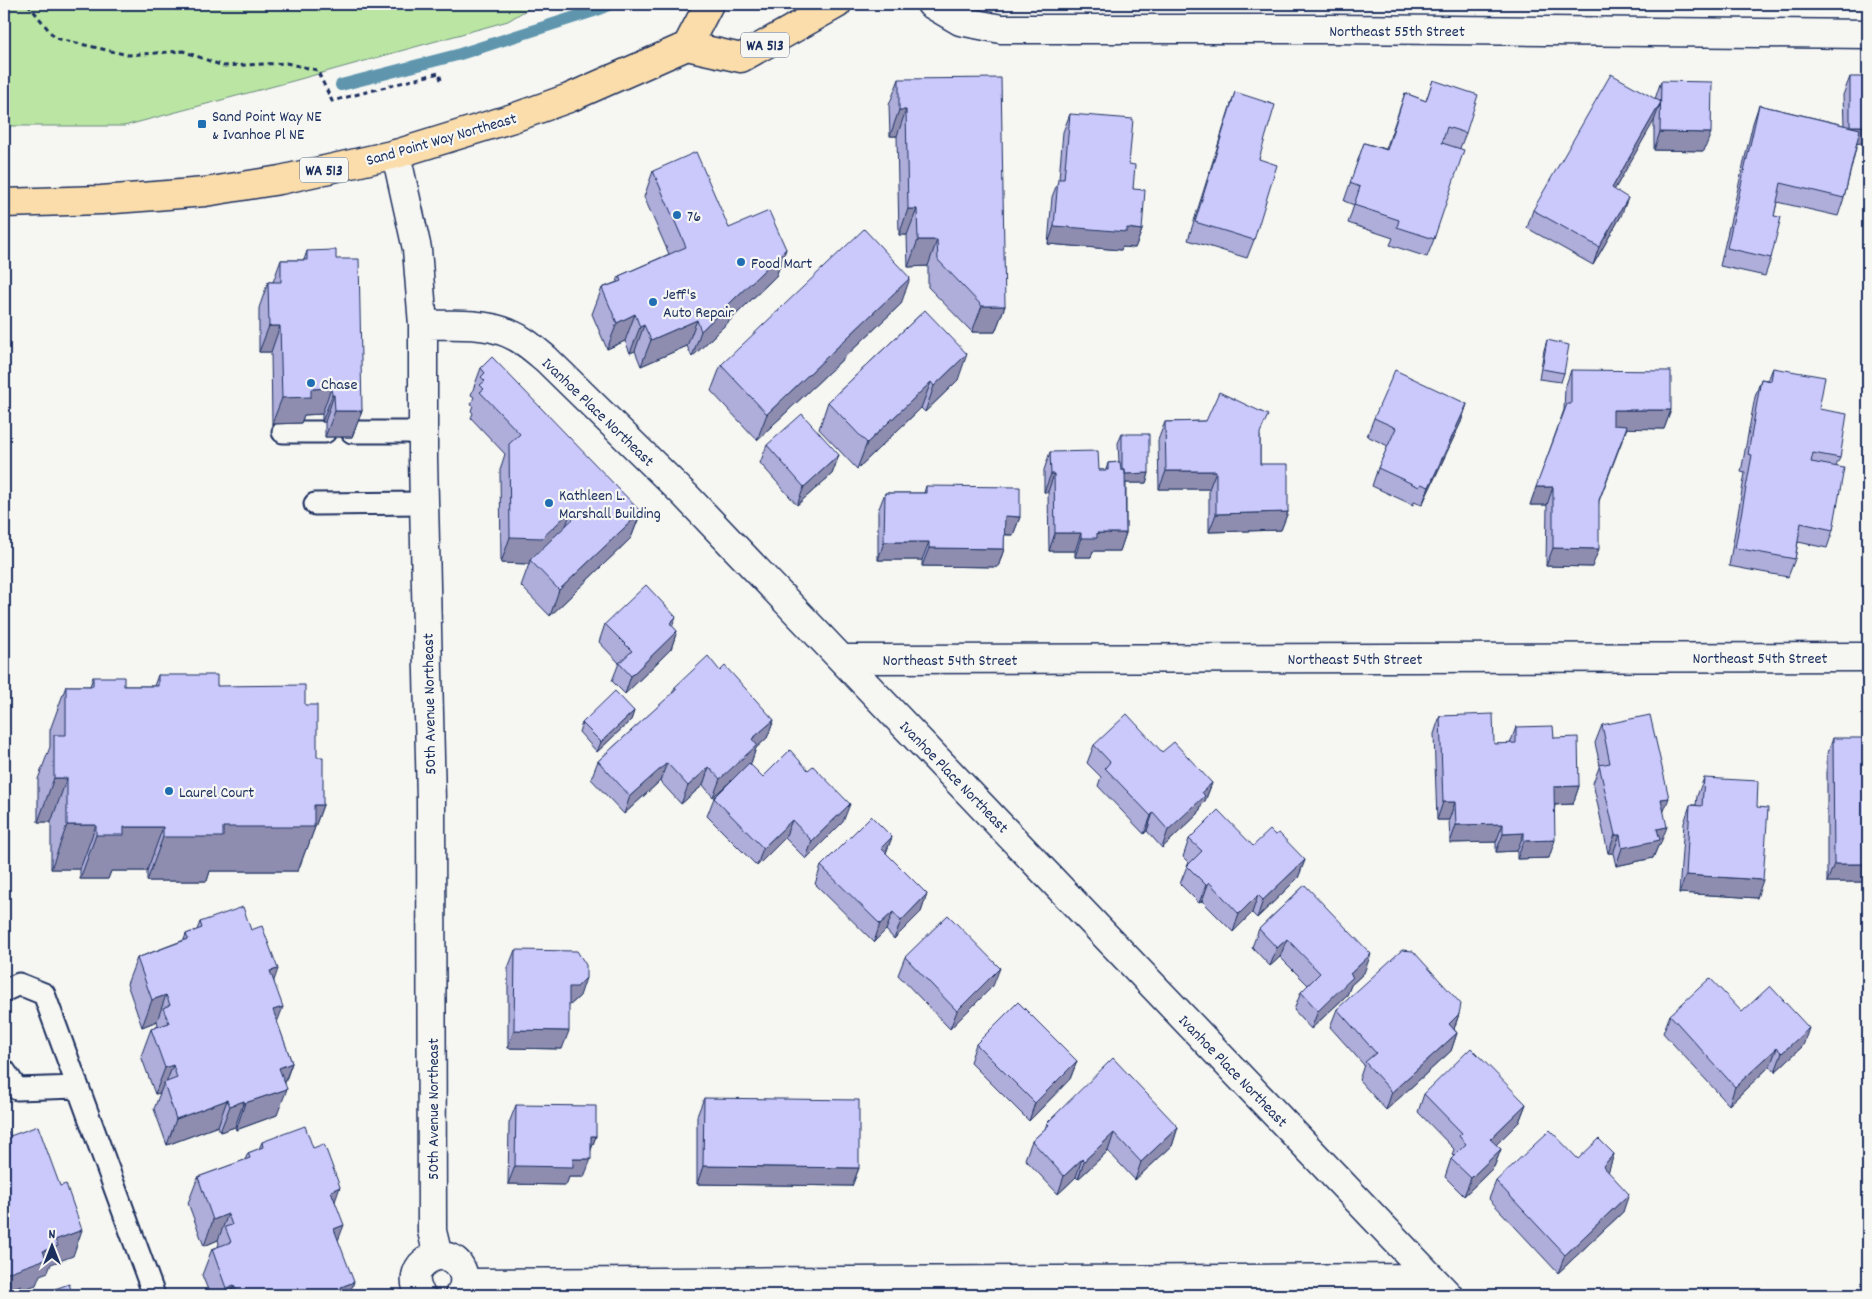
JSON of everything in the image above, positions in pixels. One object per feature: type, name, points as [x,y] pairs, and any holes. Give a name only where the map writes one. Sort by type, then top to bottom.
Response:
[{"type":"main road","points":[[687,46],[709,4]]},
{"type":"main road","name":"WA 513","points":[[687,46],[742,58],[837,4]]},
{"type":"main road","name":"Sand Point Way Northeast","points":[[4,203],[102,200],[205,192],[280,180],[396,154],[513,118],[568,98],[687,46]]},
{"type":"street","name":"Northeast 55th Street","points":[[931,4],[960,21],[1001,29],[1333,29],[1868,34]]},
{"type":"street","name":"50th Avenue Northeast","points":[[396,154],[418,249],[423,325],[424,503],[431,800],[432,1231],[438,1256]]},
{"type":"street","name":"Ivanhoe Place Northeast","points":[[423,325],[485,327],[507,332],[528,344],[546,359],[686,496],[1440,1286]]},
{"type":"street","name":"Northeast 54th Street","points":[[842,659],[1868,657]]},
{"type":"street","points":[[421,1295],[417,1290],[416,1274],[424,1261],[438,1256],[448,1257],[462,1268],[462,1289],[1440,1286]]},
{"type":"lane","points":[[283,432],[325,432]]},
{"type":"lane","points":[[352,432],[423,432]]},
{"type":"lane","points":[[315,504],[424,503]]},
{"type":"lane","points":[[4,991],[19,984],[44,994],[154,1295]]},
{"type":"lane","points":[[4,1070],[17,1089],[77,1087]]},
{"type":"path","points":[[28,4],[55,38],[128,56],[183,51],[223,66],[286,63],[317,70],[332,101],[438,73],[441,80]]},
{"type":"green space","points":[[4,4],[536,4],[508,21],[124,126],[4,126]]},
{"type":"building","points":[[1611,74],[1661,102],[1612,188],[1628,198],[1599,247],[1533,210]]},
{"type":"building","points":[[1850,77],[1868,77],[1868,126],[1850,126]]},
{"type":"building","points":[[1001,78],[1005,306],[982,306],[938,260],[937,240],[918,240],[917,209],[908,209],[906,110],[899,110],[899,79]]},
{"type":"building","points":[[1433,80],[1478,95],[1466,133],[1447,127],[1442,143],[1464,150],[1434,239],[1397,227],[1399,220],[1354,205],[1360,187],[1350,183],[1364,143],[1387,150],[1405,93],[1426,101]]},
{"type":"building","points":[[1661,81],[1712,82],[1711,133],[1660,132]]},
{"type":"building","points":[[1235,92],[1275,105],[1259,159],[1277,165],[1254,240],[1195,222]]},
{"type":"building","points":[[1759,105],[1860,129],[1844,198],[1781,183],[1774,216],[1781,217],[1771,258],[1727,248]]},
{"type":"building","points":[[1070,114],[1133,119],[1129,164],[1135,165],[1133,189],[1145,190],[1142,230],[1127,228],[1127,232],[1054,226],[1058,179],[1064,179]]},
{"type":"building","points":[[696,152],[729,228],[769,211],[786,249],[701,331],[697,320],[651,340],[644,325],[640,327],[635,314],[617,323],[602,288],[621,281],[619,276],[686,247],[653,171]]},
{"type":"building","points":[[864,229],[910,278],[767,414],[721,365]]},
{"type":"building","name":"Chase","points":[[336,250],[336,259],[359,259],[362,411],[335,411],[334,395],[332,395],[331,388],[311,389],[311,397],[282,398],[280,326],[269,326],[268,282],[281,282],[281,260],[307,260],[307,251]]},
{"type":"building","points":[[925,310],[967,354],[934,386],[931,382],[867,443],[828,402]]},
{"type":"building","points":[[1547,340],[1569,345],[1564,373],[1542,369]]},
{"type":"building","name":"Kathleen L. Marshall Building","points":[[492,357],[641,512],[559,590],[530,560],[577,515],[572,510],[542,538],[510,537],[509,444],[520,434],[480,392],[484,389],[480,385],[485,381],[481,377],[485,373],[481,368]]},
{"type":"building","points":[[1773,368],[1825,377],[1819,409],[1847,414],[1840,458],[1813,453],[1811,462],[1844,468],[1833,530],[1801,523],[1795,559],[1735,548],[1752,455],[1748,454],[1761,379],[1771,381]]},
{"type":"building","points":[[1395,370],[1467,404],[1429,487],[1421,484],[1419,487],[1378,468],[1396,428],[1374,418]]},
{"type":"building","points":[[1571,370],[1671,371],[1671,410],[1613,410],[1613,425],[1627,426],[1599,500],[1599,549],[1553,548],[1553,487],[1536,487],[1567,404],[1571,404]]},
{"type":"building","points":[[1219,392],[1268,415],[1260,433],[1260,464],[1288,464],[1288,512],[1216,514],[1216,471],[1166,471],[1165,422],[1206,421]]},
{"type":"building","points":[[802,414],[839,455],[804,487],[767,445]]},
{"type":"building","points":[[1122,434],[1149,434],[1149,473],[1125,474],[1125,470],[1122,470]]},
{"type":"building","points":[[1098,451],[1099,470],[1108,470],[1108,463],[1120,462],[1121,470],[1125,470],[1126,533],[1097,533],[1097,538],[1081,538],[1081,533],[1055,533],[1054,474],[1051,474],[1050,452]]},
{"type":"building","points":[[926,486],[1020,487],[1020,517],[1005,516],[1004,549],[929,548],[929,542],[884,542],[885,493],[926,493]]},
{"type":"building","points":[[646,585],[676,617],[670,623],[677,631],[631,676],[619,663],[632,651],[605,624]]},
{"type":"building","points":[[708,656],[720,671],[725,666],[774,720],[752,739],[757,745],[720,779],[709,767],[688,786],[667,763],[630,796],[598,761],[677,689],[675,687]]},
{"type":"building","name":"Laurel Court","points":[[158,675],[217,675],[217,686],[305,685],[305,705],[317,705],[317,757],[323,757],[323,805],[314,805],[314,827],[223,827],[223,837],[163,837],[163,827],[124,827],[124,835],[96,835],[96,825],[67,825],[67,778],[54,778],[54,735],[66,735],[66,686],[93,686],[93,677],[124,677],[124,686],[158,686]]},
{"type":"building","points":[[615,691],[634,711],[601,742],[582,723]]},
{"type":"building","points":[[1127,714],[1162,752],[1174,742],[1212,783],[1202,792],[1205,796],[1168,830],[1153,813],[1151,816],[1105,768],[1110,762],[1094,745]]},
{"type":"building","points":[[1493,714],[1494,744],[1516,743],[1516,727],[1553,726],[1554,738],[1578,737],[1579,786],[1554,787],[1555,840],[1524,841],[1524,833],[1503,834],[1503,824],[1456,825],[1455,802],[1443,802],[1440,716]]},
{"type":"building","points":[[1650,715],[1669,798],[1661,799],[1667,827],[1657,829],[1660,840],[1622,848],[1620,835],[1615,835],[1599,765],[1610,763],[1602,725]]},
{"type":"building","points":[[1833,738],[1868,738],[1868,864],[1834,864]]},
{"type":"building","points":[[790,750],[808,770],[813,766],[850,804],[812,841],[792,820],[763,848],[714,798],[749,763],[763,777]]},
{"type":"building","points":[[1704,778],[1758,781],[1757,807],[1768,808],[1763,880],[1686,875],[1690,805],[1702,806]]},
{"type":"building","points":[[1218,810],[1253,846],[1270,830],[1275,835],[1279,833],[1305,860],[1263,900],[1258,895],[1239,914],[1209,882],[1206,885],[1187,866],[1202,851],[1189,839]]},
{"type":"building","points":[[871,816],[892,837],[881,848],[927,894],[901,921],[893,912],[880,924],[821,866]]},
{"type":"building","points":[[1305,885],[1371,954],[1350,974],[1353,977],[1318,1011],[1301,992],[1320,973],[1287,939],[1277,948],[1259,929]]},
{"type":"building","points":[[243,907],[251,930],[262,926],[278,969],[270,971],[283,1007],[273,1010],[292,1063],[279,1068],[287,1089],[230,1106],[227,1100],[176,1119],[164,1083],[177,1078],[173,1065],[165,1068],[151,1029],[169,1023],[163,1008],[170,1005],[166,995],[152,1000],[137,958],[188,939],[186,934],[202,928],[200,922]]},
{"type":"building","points":[[948,915],[1000,968],[957,1011],[905,957]]},
{"type":"building","points":[[515,950],[577,951],[586,965],[586,978],[577,987],[569,987],[569,1031],[514,1030]]},
{"type":"building","points":[[1402,950],[1413,951],[1461,1004],[1459,1014],[1449,1024],[1457,1033],[1392,1092],[1365,1062],[1376,1053],[1337,1009]]},
{"type":"building","points":[[1710,978],[1742,1012],[1770,986],[1809,1028],[1782,1053],[1777,1048],[1735,1087],[1670,1015]]},
{"type":"building","points":[[1018,1002],[1077,1061],[1035,1103],[976,1044]]},
{"type":"building","points":[[1471,1048],[1526,1104],[1490,1139],[1501,1149],[1471,1178],[1451,1159],[1466,1144],[1459,1136],[1462,1133],[1424,1094]]},
{"type":"building","points":[[1113,1058],[1178,1127],[1141,1162],[1114,1133],[1084,1161],[1082,1159],[1064,1176],[1032,1141],[1049,1125],[1047,1123]]},
{"type":"building","points":[[704,1098],[859,1100],[859,1168],[703,1166]]},
{"type":"building","points":[[516,1105],[596,1106],[596,1136],[591,1136],[591,1159],[573,1159],[573,1167],[515,1166]]},
{"type":"building","points":[[38,1126],[60,1186],[66,1184],[82,1230],[55,1240],[58,1246],[43,1251],[46,1259],[4,1274],[4,1133],[8,1131],[10,1136]]},
{"type":"building","points":[[305,1126],[313,1148],[324,1144],[340,1187],[331,1191],[344,1225],[334,1229],[354,1282],[341,1287],[344,1295],[238,1295],[234,1285],[226,1288],[212,1249],[231,1242],[225,1227],[232,1225],[228,1214],[213,1220],[198,1177],[250,1158],[248,1153],[263,1147],[262,1142]]},
{"type":"building","points":[[1550,1130],[1578,1159],[1599,1139],[1614,1154],[1603,1166],[1629,1194],[1565,1255],[1496,1181]]},
{"type":"building","points":[[69,1284],[73,1295],[38,1295]]},
{"type":"building","points":[[21,1285],[25,1295],[4,1295],[4,1291]]},
{"type":"waterway","points":[[341,85],[457,55],[597,10],[610,4]]},
{"type":"place","name":"Sand Point Way NE & Ivanhoe Pl NE","points":[[202,124]]},
{"type":"place","name":"76","points":[[677,215]]},
{"type":"place","name":"Food Mart","points":[[741,262]]},
{"type":"place","name":"Jeff's Auto Repair","points":[[653,302]]},
{"type":"place","name":"Chase","points":[[311,383]]},
{"type":"place","name":"Kathleen L. Marshall Building","points":[[549,503]]},
{"type":"place","name":"Laurel Court","points":[[169,791]]}]
